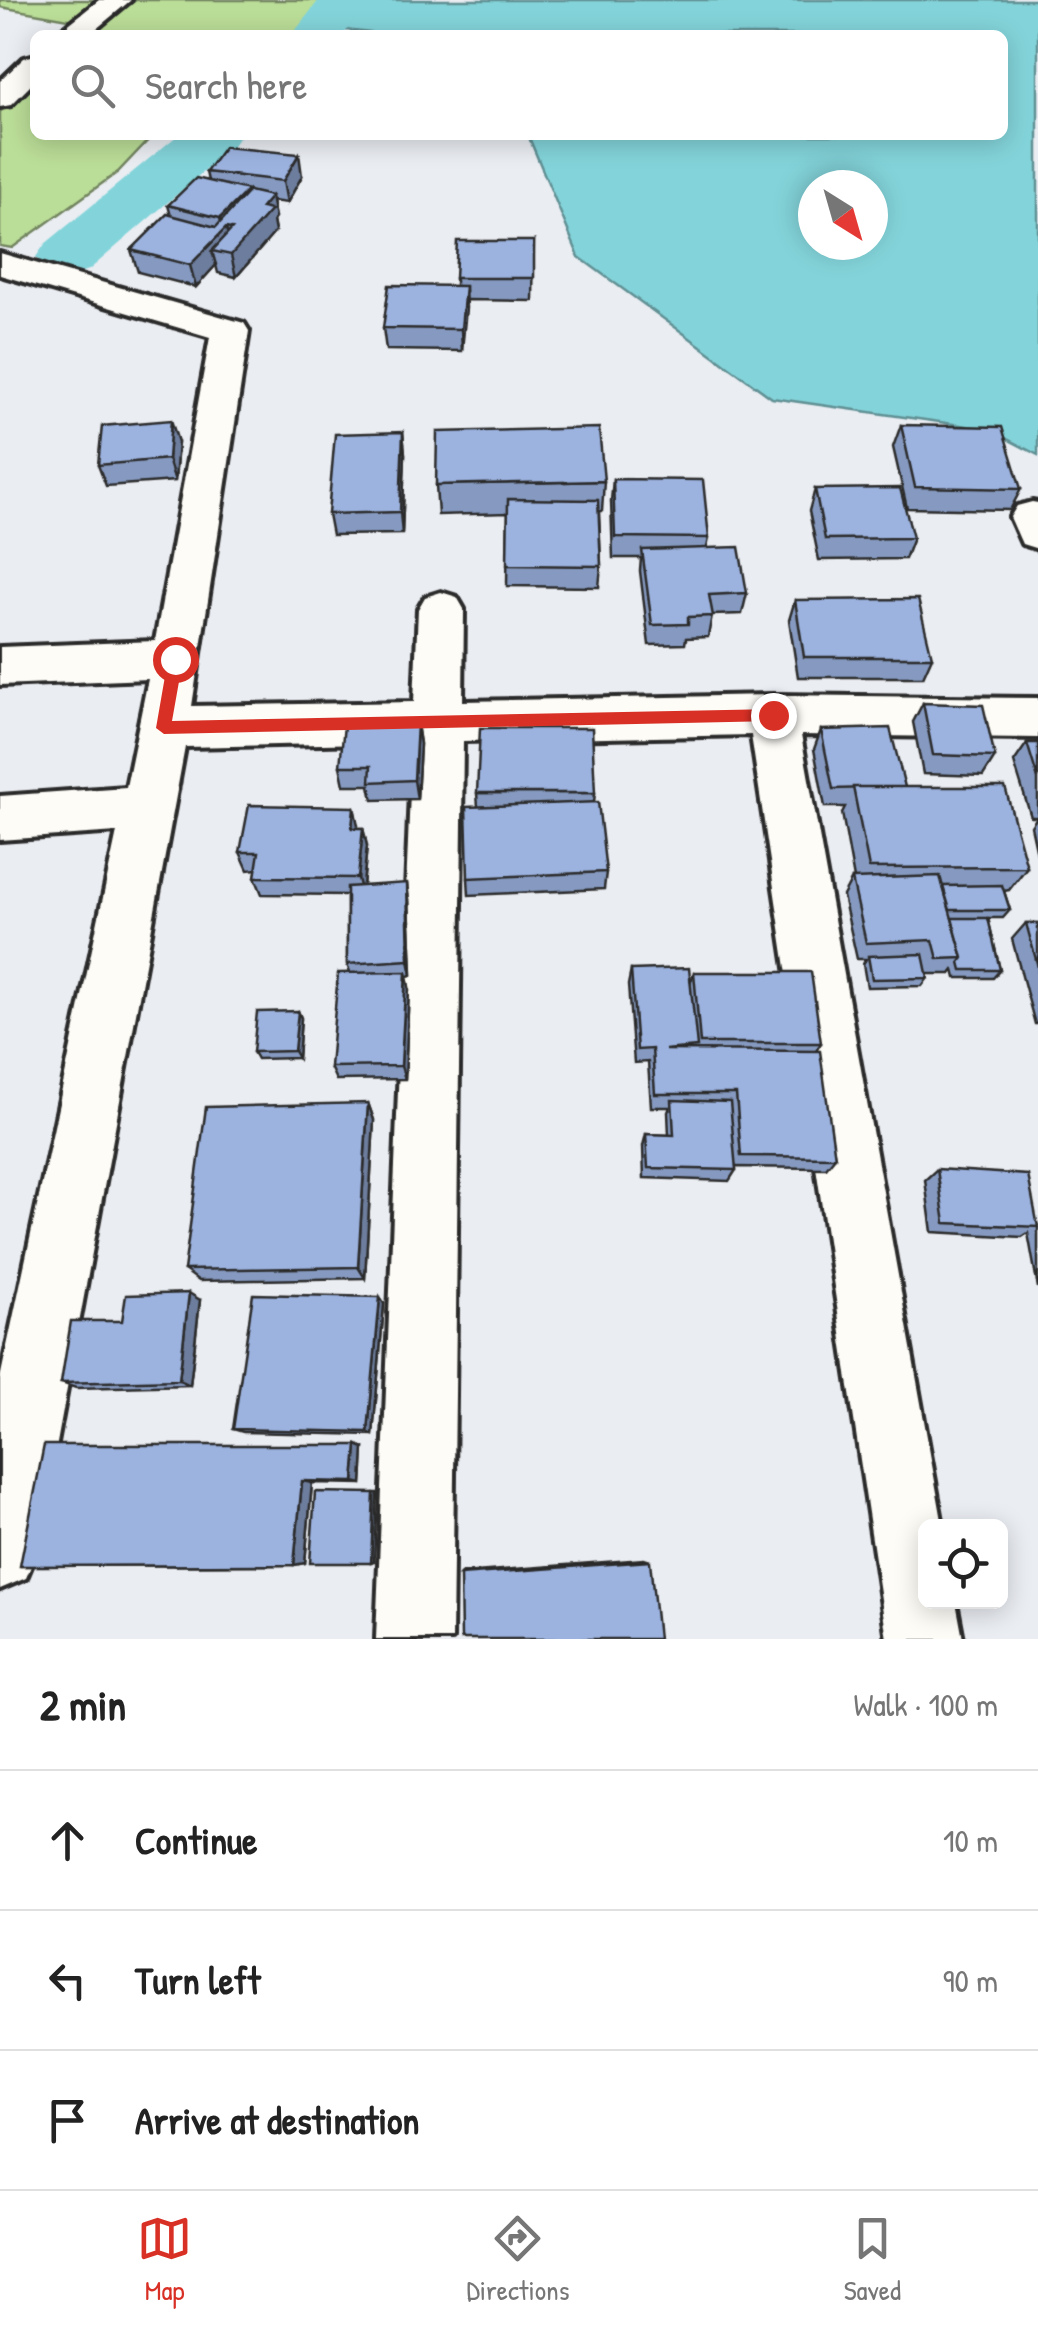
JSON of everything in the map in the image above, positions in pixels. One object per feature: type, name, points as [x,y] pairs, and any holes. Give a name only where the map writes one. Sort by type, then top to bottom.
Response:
[{"type":"street","points":[[77,30],[117,0]]},
{"type":"street","points":[[0,98],[30,69]]},
{"type":"street","points":[[0,264],[230,331],[164,728],[0,1552]]},
{"type":"street","points":[[414,1639],[435,722],[441,609]]},
{"type":"street","points":[[0,666],[175,659]]},
{"type":"street","points":[[164,728],[773,715],[1038,718]]},
{"type":"street","points":[[773,715],[925,1639]]},
{"type":"street","points":[[0,818],[148,808]]},
{"type":"green space","points":[[0,0],[105,0],[74,20],[0,7]]},
{"type":"green space","points":[[136,0],[328,0],[303,30],[92,30]]},
{"type":"green space","points":[[30,81],[30,140],[148,140],[118,172],[12,248],[0,246],[0,112]]},
{"type":"water","points":[[367,0],[1038,0],[1038,455],[988,429],[772,398],[579,257],[530,140],[1008,140],[1008,30],[345,30]]},
{"type":"building","points":[[224,147],[299,154],[283,181],[206,172]]},
{"type":"building","points":[[196,178],[248,190],[220,218],[168,205]]},
{"type":"building","points":[[249,191],[271,196],[261,208],[271,210],[231,255],[212,251],[232,229],[226,228],[190,265],[131,250],[167,214],[216,227]]},
{"type":"building","points":[[457,241],[534,241],[534,278],[455,278]]},
{"type":"building","points":[[389,285],[465,286],[461,329],[383,328]]},
{"type":"building","points":[[171,420],[168,459],[98,465],[102,426]]},
{"type":"building","points":[[901,425],[1002,427],[1021,489],[915,487]]},
{"type":"building","points":[[599,428],[604,481],[436,485],[437,432]]},
{"type":"building","points":[[403,432],[400,512],[328,514],[335,434]]},
{"type":"building","points":[[613,479],[703,480],[709,538],[615,537]]},
{"type":"building","points":[[900,488],[913,538],[825,539],[815,489]]},
{"type":"building","points":[[508,499],[598,500],[601,566],[507,565]]},
{"type":"building","points":[[739,547],[747,593],[709,595],[713,616],[688,617],[688,624],[652,625],[642,550]]},
{"type":"building","points":[[918,599],[932,657],[804,657],[795,600]]},
{"type":"building","points":[[923,703],[983,705],[995,757],[933,755]]},
{"type":"building","points":[[417,724],[414,780],[370,782],[371,766],[340,766],[344,725]]},
{"type":"building","points":[[480,728],[592,728],[595,793],[477,793]]},
{"type":"building","points":[[890,728],[905,787],[833,789],[821,730]]},
{"type":"building","points":[[1027,743],[1038,743],[1038,779]]},
{"type":"building","points":[[853,787],[1005,787],[1027,867],[869,868]]},
{"type":"building","points":[[598,802],[606,872],[468,878],[466,807]]},
{"type":"building","points":[[249,805],[354,807],[352,828],[363,828],[358,878],[255,877],[259,852],[240,852]]},
{"type":"building","points":[[940,876],[963,958],[938,959],[933,940],[866,943],[852,879]]},
{"type":"building","points":[[407,883],[409,960],[347,964],[347,887]]},
{"type":"building","points":[[1002,885],[1010,910],[950,910],[943,886]]},
{"type":"building","points":[[952,918],[988,918],[1000,970],[962,970],[963,958]]},
{"type":"building","points":[[1026,923],[1038,923],[1038,967]]},
{"type":"building","points":[[923,954],[928,978],[872,979],[868,956]]},
{"type":"building","points":[[689,968],[697,1047],[665,1050],[820,1051],[835,1157],[741,1156],[736,1094],[655,1094],[652,1049],[637,1050],[631,970]]},
{"type":"building","points":[[406,972],[401,1066],[330,1067],[338,973]]},
{"type":"building","points":[[694,972],[811,972],[821,1043],[700,1043]]},
{"type":"building","points":[[298,1011],[294,1051],[253,1052],[257,1012]]},
{"type":"building","points":[[672,1100],[730,1102],[736,1170],[648,1168],[646,1134],[674,1135]]},
{"type":"building","points":[[368,1103],[358,1267],[184,1270],[206,1107]]},
{"type":"building","points":[[937,1169],[1028,1175],[1038,1227],[945,1223]]},
{"type":"building","points":[[189,1293],[179,1380],[61,1383],[71,1321],[122,1321],[126,1295]]},
{"type":"building","points":[[253,1294],[380,1297],[368,1432],[233,1429]]},
{"type":"building","points":[[44,1445],[357,1445],[354,1482],[302,1481],[294,1565],[20,1566]]},
{"type":"building","points":[[315,1492],[374,1493],[371,1563],[310,1563]]},
{"type":"building","points":[[650,1561],[658,1639],[461,1639],[460,1575]]},
{"type":"waterway","points":[[321,30],[345,0]]},
{"type":"waterway","points":[[67,257],[206,140]]},
{"type":"route","points":[[175,659],[164,728],[773,715]]}]
